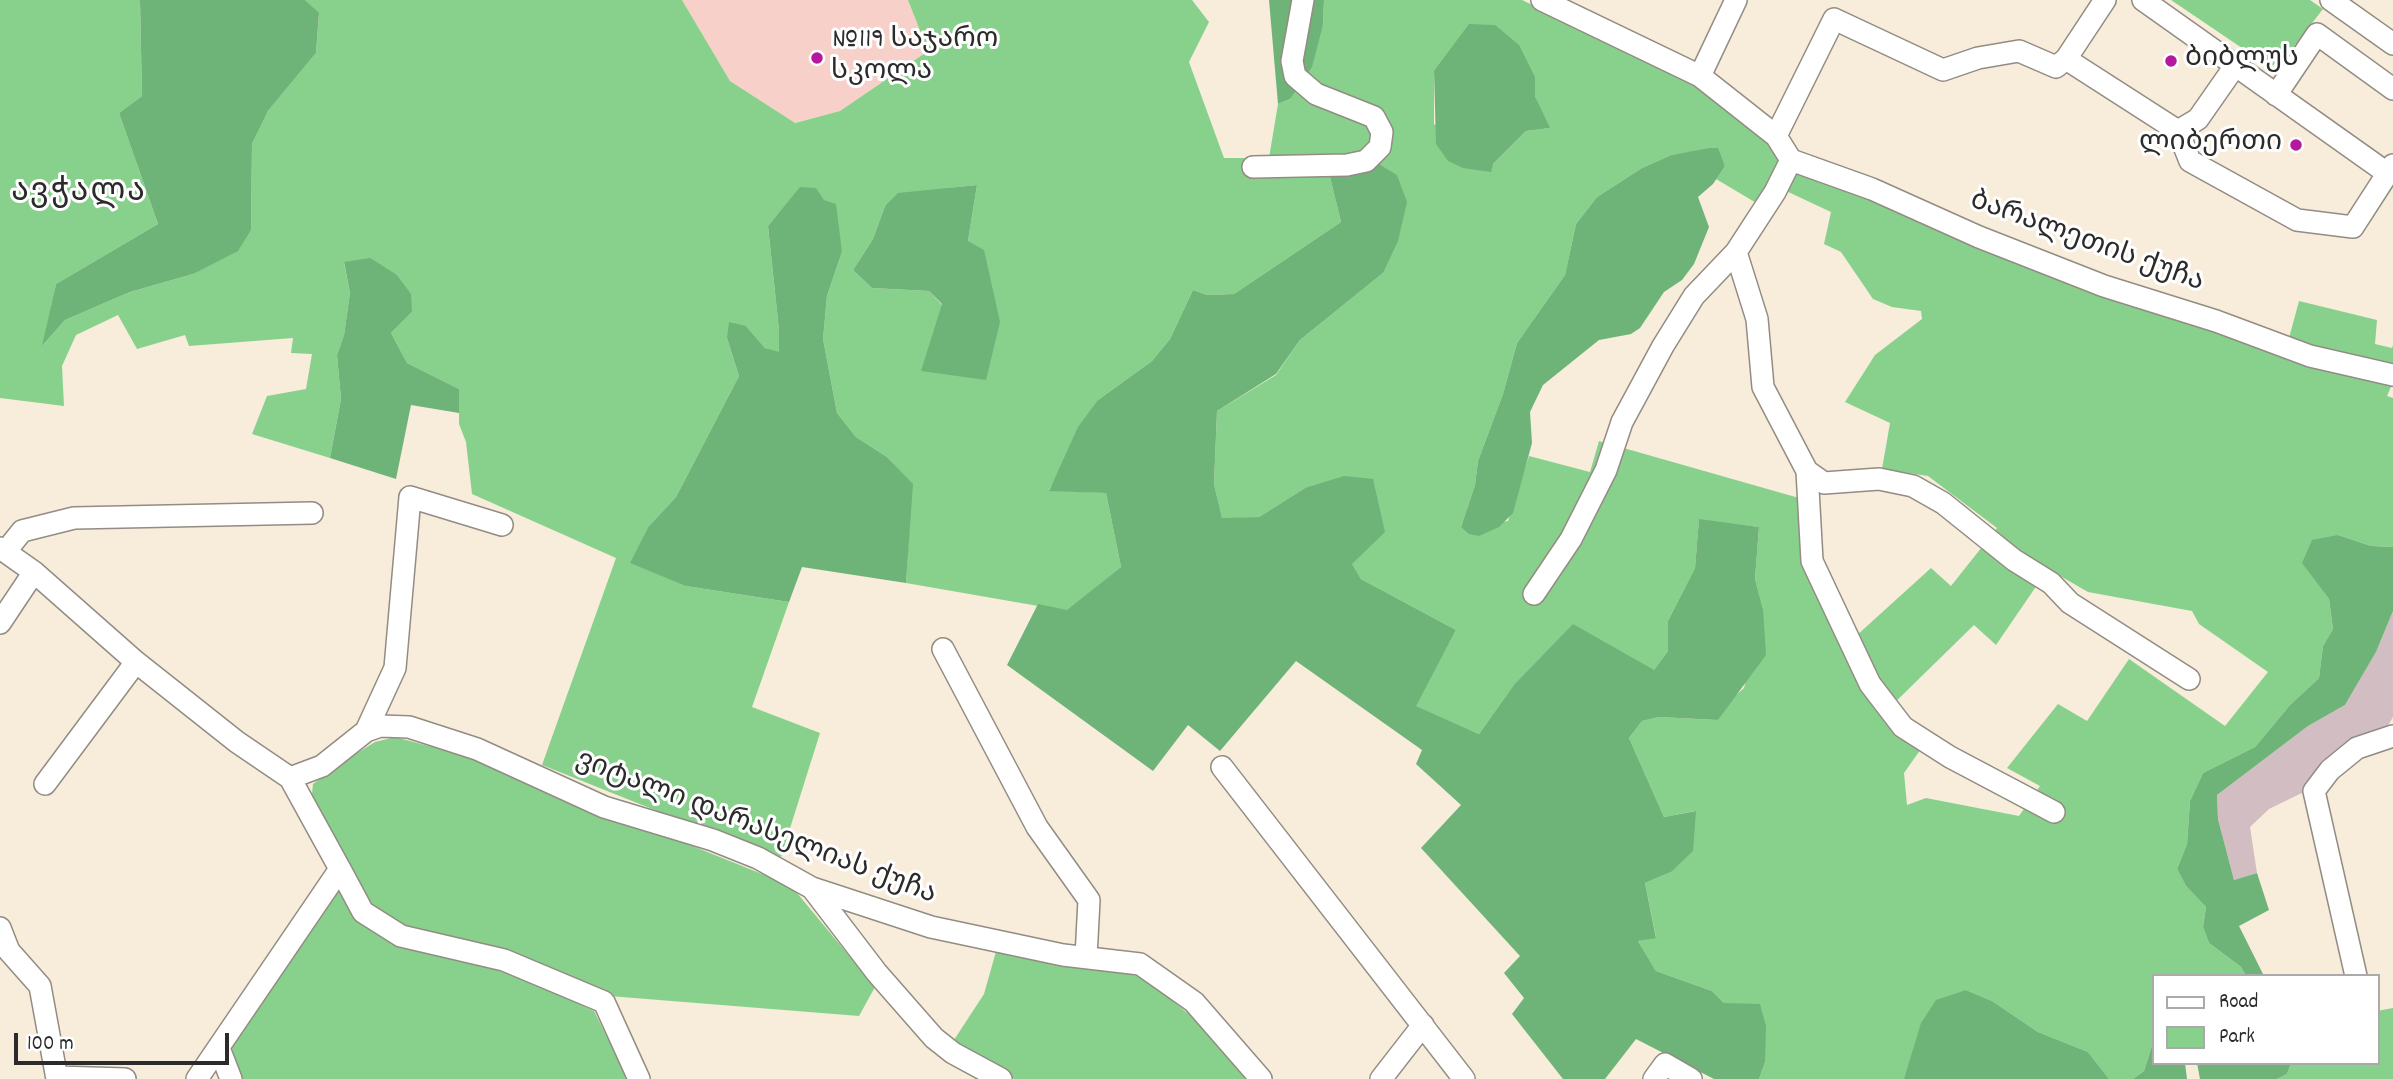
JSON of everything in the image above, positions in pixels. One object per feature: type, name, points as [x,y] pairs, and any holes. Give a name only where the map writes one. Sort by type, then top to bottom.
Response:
[{"type":"street","points":[[1253,167],[1347,165],[1366,161],[1380,147],[1382,132],[1374,117],[1316,94],[1295,76],[1292,61],[1303,0]]},
{"type":"street","points":[[1534,594],[1571,539],[1606,470],[1622,422],[1662,346],[1694,296],[1736,253],[1775,192],[1791,160],[1776,136],[1700,76],[1542,0]]},
{"type":"street","points":[[1700,76],[1736,0]]},
{"type":"street","points":[[1776,136],[1835,9],[1943,71],[1978,58],[2019,51],[2056,67],[2066,59],[2105,0]]},
{"type":"street","points":[[2066,59],[2178,131],[2190,161],[2297,220],[2353,227],[2390,169],[2276,95],[2143,0]]},
{"type":"street","points":[[2331,0],[2393,44]]},
{"type":"street","points":[[2276,95],[2317,34],[2393,89]]},
{"type":"street","points":[[2178,131],[2198,119],[2235,66]]},
{"type":"street","name":"ბარალეთის ქუჩა","points":[[1791,160],[1872,189],[1979,237],[2104,286],[2216,321],[2310,356],[2393,375]]},
{"type":"street","points":[[1736,253],[1757,319],[1763,387],[1807,471],[1812,561],[1870,684],[1903,727],[1950,757],[2054,812]]},
{"type":"street","points":[[1807,471],[1824,483],[1879,479],[1913,486],[1943,503],[2014,560],[2051,583],[2070,603],[2189,679]]},
{"type":"street","points":[[290,778],[322,766],[366,731],[395,667],[410,497],[502,525]]},
{"type":"street","points":[[312,513],[74,519],[22,531],[3,549],[34,572],[136,662],[237,742],[290,778],[363,912],[401,936],[504,960],[604,1002],[639,1079]]},
{"type":"street","points":[[0,623],[34,572]]},
{"type":"street","points":[[943,649],[1037,827],[1089,901],[1086,957]]},
{"type":"street","points":[[45,784],[136,662]]},
{"type":"street","name":"ვიტალი დარასელიას ქუჩა","points":[[366,731],[380,726],[409,727],[477,749],[586,800],[713,840],[758,858],[812,888],[931,927],[1086,957],[1140,964],[1194,1002],[1261,1079]]},
{"type":"street","points":[[2356,974],[2314,791],[2330,770],[2357,748],[2393,736]]},
{"type":"street","points":[[1222,767],[1464,1079]]},
{"type":"street","points":[[197,1079],[340,869]]},
{"type":"street","points":[[812,888],[850,941],[934,1038],[953,1053],[1001,1079]]},
{"type":"street","points":[[0,928],[9,951],[40,986],[57,1078],[125,1079]]},
{"type":"street","points":[[1381,1079],[1423,1025]]},
{"type":"street","points":[[219,1048],[231,1079]]},
{"type":"street","points":[[1654,1079],[1665,1064],[1691,1079]]},
{"type":"shaded area","name":"№119 საჯარო სკოლა","points":[[682,0],[908,0],[928,51],[840,111],[794,123],[730,81]]},
{"type":"shaded area","points":[[2393,611],[2393,717],[2382,736],[2312,788],[2269,809],[2250,827],[2257,873],[2234,880],[2218,819],[2217,795],[2308,726],[2345,705],[2376,652]]},
{"type":"green space","points":[[0,0],[140,0],[142,96],[119,113],[158,224],[56,284],[43,345],[65,320],[130,292],[193,274],[251,230],[252,144],[268,111],[316,53],[319,14],[305,0],[682,0],[730,81],[795,123],[840,111],[928,51],[908,0],[1192,0],[1209,22],[1189,62],[1224,158],[1269,158],[1278,104],[1290,99],[1323,25],[1324,0],[1522,0],[1698,85],[1772,143],[1781,159],[1758,204],[1716,179],[1725,166],[1717,148],[1671,155],[1642,168],[1597,197],[1576,224],[1565,275],[1517,343],[1503,394],[1478,461],[1475,485],[1461,527],[1508,521],[1529,456],[1590,472],[1599,441],[1799,498],[1845,646],[1931,568],[1951,586],[1997,528],[1928,476],[1882,469],[1890,423],[1845,402],[1875,355],[1922,319],[1921,311],[1892,307],[1873,299],[1841,252],[1824,244],[1831,212],[1784,190],[1795,164],[2285,353],[2299,301],[2377,320],[2375,344],[2392,348],[2393,345],[2393,382],[2387,396],[2393,398],[2393,547],[2371,546],[2338,535],[2303,563],[2329,599],[2333,629],[2323,646],[2319,678],[2290,705],[2255,747],[2203,773],[2190,801],[2187,844],[2177,869],[2186,886],[2206,907],[2203,927],[2209,943],[2241,967],[2245,974],[2152,974],[2152,1045],[2144,1071],[2133,1079],[2109,1079],[2088,1052],[2038,1032],[1992,1001],[1966,990],[1904,1079],[1759,1079],[1765,1062],[1724,1003],[1712,991],[1656,971],[1638,941],[1656,937],[1645,883],[1671,872],[1695,811],[1664,817],[1629,738],[1642,721],[1659,717],[1718,720],[1729,701],[1744,688],[1763,609],[1755,579],[1759,527],[1699,520],[1695,568],[1668,621],[1668,651],[1654,670],[1513,686],[1479,734],[1415,706],[1456,630],[1361,579],[1305,488],[1259,517],[1222,519],[1214,484],[1217,411],[1276,375],[1300,340],[1383,273],[1325,157],[1341,222],[1234,294],[1207,295],[1193,290],[1170,339],[1152,361],[1098,400],[1049,490],[1106,493],[1121,567],[1067,611],[906,583],[912,484],[887,457],[856,437],[837,413],[823,339],[827,296],[842,252],[824,200],[801,187],[768,226],[779,353],[765,348],[746,326],[727,338],[739,376],[676,497],[649,526],[686,586],[789,602],[752,707],[820,733],[780,860],[542,765],[616,558],[472,494],[466,442],[459,424],[459,389],[407,363],[391,333],[412,312],[396,274],[370,259],[344,263],[350,293],[344,335],[337,355],[341,399],[330,458],[252,434],[267,396],[306,389],[312,354],[291,353],[293,338],[189,346],[185,335],[137,349],[118,315],[76,335],[62,366],[64,406],[0,398]],"holes":[[[1434,71],[1535,77],[1535,96],[1549,128],[1526,131],[1493,164],[1434,124]],[[977,185],[968,241],[942,305],[929,291],[872,288],[853,270],[873,239],[885,206],[949,188]],[[2048,569],[2088,592],[2192,611],[2199,624],[2268,672],[2225,726],[2129,659],[2087,721],[2058,704],[2007,768],[2040,786],[2019,816],[1926,798],[1907,805],[1904,773],[1923,746],[1884,713],[1974,625],[1996,645]]]},
{"type":"green space","points":[[140,0],[305,0],[319,13],[316,53],[268,111],[252,144],[251,230],[238,251],[193,274],[130,292],[65,320],[42,346],[56,284],[158,224],[119,113],[142,96]]},
{"type":"green space","points":[[1269,0],[1324,0],[1323,25],[1312,67],[1290,99],[1278,104]]},
{"type":"green space","points":[[2171,0],[2310,0],[2323,9],[2285,58],[2270,67]]},
{"type":"green space","points":[[1469,24],[1495,25],[1519,45],[1535,77],[1535,96],[1550,128],[1526,131],[1493,164],[1491,172],[1463,168],[1448,161],[1436,144],[1434,71]]},
{"type":"green space","points":[[1718,148],[1725,166],[1713,184],[1698,197],[1709,227],[1694,264],[1682,280],[1664,292],[1640,328],[1631,334],[1599,340],[1543,385],[1530,412],[1532,443],[1513,513],[1499,527],[1479,536],[1469,534],[1461,527],[1475,485],[1478,461],[1503,394],[1517,343],[1565,275],[1576,224],[1597,197],[1642,168],[1671,155]]},
{"type":"green space","points":[[1357,151],[1397,175],[1407,202],[1398,241],[1383,273],[1300,340],[1276,374],[1217,411],[1214,484],[1222,518],[1259,517],[1305,488],[1344,476],[1373,479],[1385,532],[1352,564],[1361,579],[1456,630],[1416,706],[1479,734],[1513,686],[1573,624],[1654,670],[1668,651],[1668,621],[1695,568],[1699,519],[1759,527],[1755,579],[1763,609],[1766,655],[1718,720],[1659,717],[1642,721],[1629,738],[1664,817],[1696,811],[1693,851],[1671,872],[1645,883],[1656,938],[1638,941],[1656,971],[1712,991],[1724,1003],[1760,1004],[1766,1026],[1765,1062],[1759,1079],[1714,1079],[1636,1039],[1605,1079],[1563,1079],[1512,1014],[1524,998],[1504,973],[1520,956],[1421,848],[1461,805],[1416,764],[1422,750],[1296,661],[1220,751],[1188,725],[1153,771],[1007,665],[1038,604],[1067,610],[1121,567],[1106,493],[1049,491],[1078,427],[1098,400],[1152,361],[1170,339],[1193,290],[1207,295],[1234,294],[1341,222],[1325,157]]},
{"type":"green space","points":[[977,185],[968,241],[984,250],[1000,322],[986,380],[921,371],[942,304],[929,291],[872,288],[853,270],[873,239],[885,206],[898,193]]},
{"type":"green space","points":[[800,187],[816,188],[824,200],[836,204],[842,252],[827,296],[823,339],[837,413],[856,437],[887,457],[913,484],[906,583],[802,567],[789,602],[686,586],[630,563],[649,526],[676,497],[739,376],[727,338],[729,322],[746,326],[765,348],[779,352],[768,226]]},
{"type":"green space","points":[[370,258],[396,274],[411,294],[412,312],[391,333],[407,363],[459,389],[459,413],[411,405],[396,479],[330,458],[341,399],[337,355],[344,335],[350,293],[344,262]]},
{"type":"green space","points":[[2338,535],[2371,546],[2393,547],[2393,611],[2376,652],[2345,705],[2308,726],[2217,795],[2218,819],[2234,880],[2257,873],[2269,910],[2239,926],[2263,974],[2245,974],[2241,967],[2209,943],[2203,927],[2206,907],[2186,886],[2177,869],[2187,844],[2190,801],[2203,773],[2255,747],[2290,705],[2319,678],[2323,646],[2333,629],[2329,599],[2302,563],[2312,540]]},
{"type":"green space","points":[[395,737],[474,758],[772,878],[797,893],[875,987],[859,1016],[609,996],[414,931],[383,914],[367,901],[316,807],[312,793],[313,784],[344,761],[375,742]]},
{"type":"green space","points":[[341,883],[360,919],[494,965],[594,1011],[628,1079],[237,1079],[230,1060],[234,1040]]},
{"type":"green space","points":[[997,948],[1143,977],[1190,1015],[1249,1079],[1014,1079],[976,1060],[952,1043],[984,994]]},
{"type":"green space","points":[[1966,990],[1992,1001],[2038,1032],[2088,1052],[2109,1079],[1904,1079],[1921,1023],[1936,1000]]},
{"type":"green space","points":[[2393,1008],[2393,1079],[2277,1079],[2287,1074],[2290,1065],[2379,1065],[2379,1011]]},
{"type":"green space","points":[[2152,1045],[2152,1065],[2185,1065],[2187,1079],[2133,1079],[2144,1071]]},
{"type":"green space","points":[[2197,1065],[2290,1065],[2287,1074],[2277,1079],[2200,1079]]},
{"type":"place","name":"№119 საჯარო სკოლა","points":[[817,58]]},
{"type":"place","name":"ბიბლუს","points":[[2171,61]]},
{"type":"place","name":"ლიბერთი","points":[[2296,145]]},
{"type":"district","name":"ავჭალა","points":[[79,196]]}]
